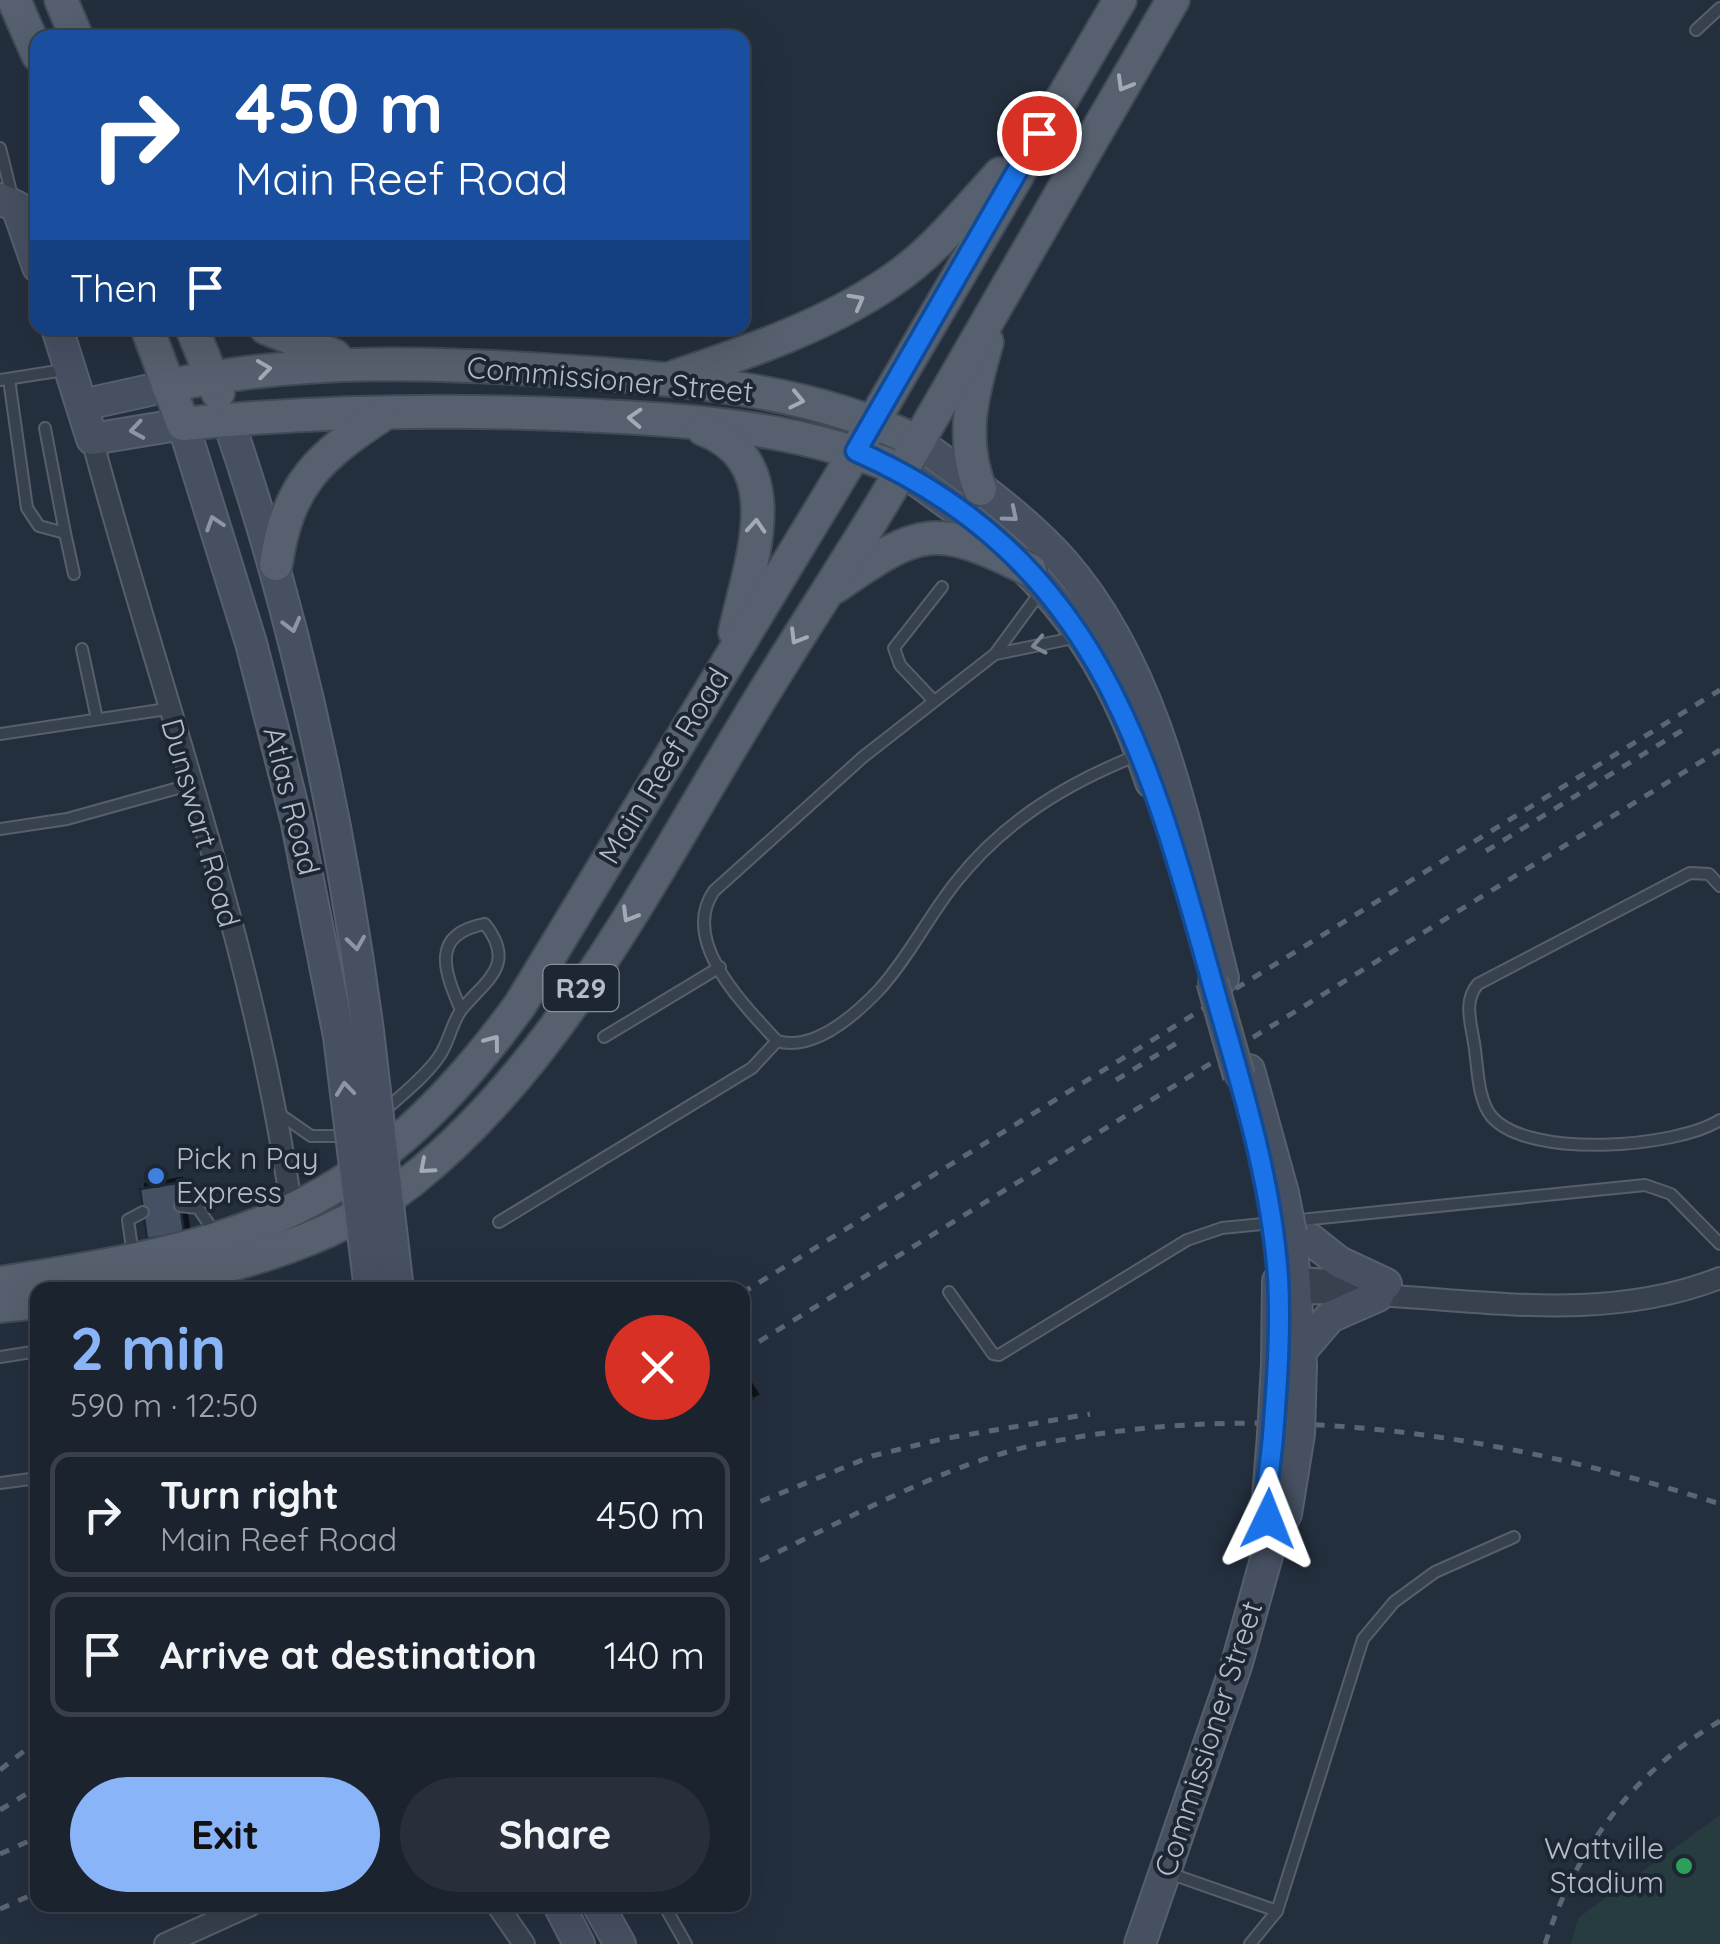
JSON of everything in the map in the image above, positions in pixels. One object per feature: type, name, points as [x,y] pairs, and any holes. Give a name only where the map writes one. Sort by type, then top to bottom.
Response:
[{"type":"main road","points":[[14,0],[30,37]]},
{"type":"main road","points":[[60,0],[74,30]]},
{"type":"main road","name":"Main Reef Road","points":[[0,1283],[134,1261],[204,1264],[367,1168],[409,1133],[486,1052],[536,979],[856,451],[1120,0]]},
{"type":"main road","name":"Main Reef Road","points":[[140,1282],[319,1234],[407,1184],[512,1078],[605,954],[909,456],[1173,0]]},
{"type":"main road","points":[[670,379],[824,319],[892,281],[943,236],[1039,133]]},
{"type":"main road","points":[[7,200],[30,250]]},
{"type":"main road","points":[[980,489],[972,466],[967,424],[1001,295]]},
{"type":"main road","points":[[59,335],[92,439],[182,424]]},
{"type":"main road","name":"Atlas Road","points":[[149,335],[182,424],[270,713],[324,944],[353,1034],[397,1282]]},
{"type":"main road","name":"Atlas Road","points":[[195,335],[276,564],[338,825],[369,1282]]},
{"type":"main road","points":[[284,335],[352,362]]},
{"type":"main road","name":"Commissioner Street","points":[[168,386],[212,377],[352,362],[670,379],[803,401],[873,420],[1038,577],[1084,636],[1151,750]]},
{"type":"main road","points":[[82,406],[168,386]]},
{"type":"main road","points":[[276,564],[282,522],[302,482],[346,439],[388,412]]},
{"type":"main road","name":"Commissioner Street","points":[[182,424],[388,412],[681,420],[782,433],[856,451],[909,456],[980,489],[1039,538],[1086,594],[1128,668],[1285,1218],[1293,1360],[1286,1434],[1286,1514],[1273,1534],[1237,1663],[1140,1944]]},
{"type":"main road","points":[[681,420],[724,436],[741,450],[756,484],[756,537],[730,656]]},
{"type":"main road","points":[[822,596],[880,555],[924,537],[974,543],[1038,577]]},
{"type":"main road","points":[[1285,1218],[1339,1262],[1382,1290],[1330,1317],[1293,1360]]},
{"type":"main road","points":[[0,1306],[30,1303]]},
{"type":"main road","points":[[563,1912],[580,1944]]},
{"type":"main road","points":[[602,1912],[620,1944]]},
{"type":"street","name":"Dunswart Road","points":[[92,439],[234,939],[274,1109],[292,1212]]},
{"type":"street","points":[[1288,1286],[1382,1290],[1443,1298],[1612,1304],[1679,1293],[1720,1278]]},
{"type":"street","points":[[165,1944],[208,1934],[241,1912]]},
{"type":"street","points":[[502,1912],[524,1944]]},
{"type":"lane","points":[[1696,30],[1720,8]]},
{"type":"lane","points":[[0,148],[7,200]]},
{"type":"lane","points":[[64,533],[40,526],[27,508],[4,380],[70,369]]},
{"type":"lane","points":[[45,428],[74,574]]},
{"type":"lane","points":[[777,1041],[720,967],[702,933],[703,912],[714,891],[934,701],[995,654],[1038,577]]},
{"type":"lane","points":[[934,701],[900,665],[894,648],[942,586]]},
{"type":"lane","points":[[995,654],[1084,636]]},
{"type":"lane","points":[[82,649],[98,720]]},
{"type":"lane","points":[[0,734],[167,709]]},
{"type":"lane","points":[[499,1222],[752,1068],[777,1041],[808,1042],[864,1005],[896,972],[956,882],[1001,834],[1060,790],[1151,750]]},
{"type":"lane","points":[[0,829],[67,819],[189,784]]},
{"type":"lane","points":[[1720,886],[1709,874],[1690,873],[1478,984],[1472,992],[1469,1011],[1488,1114],[1509,1134],[1541,1144],[1572,1146],[1672,1136],[1720,1120]]},
{"type":"lane","points":[[274,1109],[298,1131],[312,1136],[352,1136],[440,1056],[461,1010],[496,972],[494,935],[485,924],[462,928],[448,944],[445,964],[461,1010]]},
{"type":"lane","points":[[604,1037],[720,967]]},
{"type":"lane","points":[[950,1292],[992,1354],[999,1354],[1187,1240],[1222,1228],[1644,1185],[1681,1202],[1720,1244]]},
{"type":"lane","points":[[180,1206],[198,1208],[204,1264]]},
{"type":"lane","points":[[134,1261],[128,1220],[143,1212]]},
{"type":"lane","points":[[0,1357],[30,1352]]},
{"type":"lane","points":[[0,1483],[30,1479]]},
{"type":"lane","points":[[1250,1944],[1277,1911],[1363,1639],[1394,1602],[1435,1572],[1514,1537]]},
{"type":"lane","points":[[1165,1872],[1277,1911]]},
{"type":"lane","points":[[668,1912],[686,1944]]},
{"type":"green space","name":"Wattville Stadium","points":[[1720,1815],[1720,1944],[1571,1944],[1578,1918]]},
{"type":"building","points":[[177,1183],[184,1233],[147,1239],[140,1189]]},
{"type":"railway","points":[[750,1288],[1720,690]]},
{"type":"railway","points":[[1486,851],[1686,728]]},
{"type":"railway","points":[[750,1347],[1720,750]]},
{"type":"railway","points":[[1116,1080],[1180,1041]]},
{"type":"railway","points":[[750,1506],[872,1456],[942,1439],[1090,1414]]},
{"type":"railway","points":[[750,1565],[924,1482],[999,1454],[1121,1431],[1208,1424],[1295,1424],[1467,1441],[1637,1479],[1720,1504]]},
{"type":"railway","points":[[1545,1944],[1573,1876],[1612,1816],[1660,1764],[1720,1721]]},
{"type":"railway","points":[[0,1770],[30,1746]]},
{"type":"railway","points":[[0,1810],[30,1792]]},
{"type":"railway","points":[[0,1854],[30,1841]]},
{"type":"railway","points":[[0,1909],[30,1896]]},
{"type":"place","name":"Pick n Pay Express","points":[[156,1176]]},
{"type":"place","name":"Wattville Stadium","points":[[1684,1866]]},
{"type":"route","points":[[1039,133],[856,451],[901,470],[951,504],[1010,550],[1045,585],[1084,636],[1114,690],[1142,754],[1190,902],[1265,1174],[1278,1294],[1268,1519]]}]
